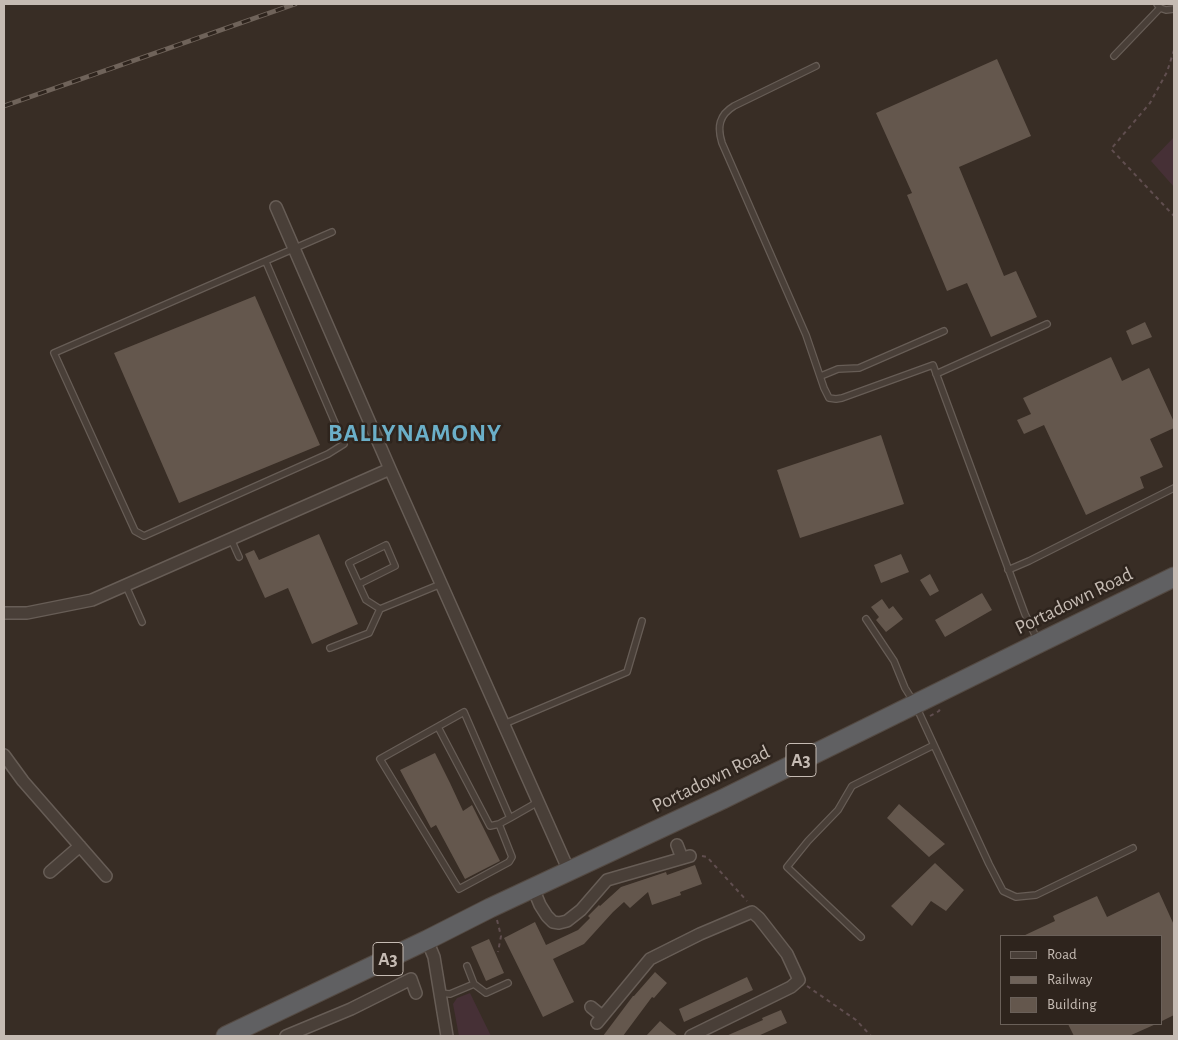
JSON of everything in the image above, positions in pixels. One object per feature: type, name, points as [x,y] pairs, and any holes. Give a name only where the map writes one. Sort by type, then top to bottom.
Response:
[{"type":"highway","name":"Portadown Road","points":[[427,940],[722,799],[1174,578]]},
{"type":"highway","name":"A3","points":[[226,1036],[427,940]]},
{"type":"street","points":[[276,207],[390,469],[570,871]]},
{"type":"street","points":[[4,613],[27,613],[92,600],[390,469]]},
{"type":"street","points":[[4,755],[23,781],[106,876]]},
{"type":"street","points":[[533,888],[547,916],[553,922],[559,923],[568,920],[581,910],[607,880],[686,857],[677,845]]},
{"type":"street","points":[[50,872],[80,846]]},
{"type":"street","points":[[590,1006],[599,1020],[650,959],[700,934],[752,912],[759,918],[787,954],[799,980],[791,987],[691,1036]]},
{"type":"street","points":[[427,940],[434,957],[447,1036]]},
{"type":"street","points":[[286,1036],[351,1009],[410,978],[416,993]]},
{"type":"lane","points":[[1114,56],[1159,6],[1166,10],[1174,9]]},
{"type":"lane","points":[[816,66],[727,110],[720,126],[722,143],[806,335],[829,398],[836,399],[932,365],[1008,570],[1025,614],[1039,643]]},
{"type":"lane","points":[[266,262],[344,444],[328,454],[144,536],[135,531],[54,353],[332,232]]},
{"type":"lane","points":[[936,374],[1047,324]]},
{"type":"lane","points":[[821,376],[838,369],[859,368],[944,331]]},
{"type":"lane","points":[[1008,570],[1174,488]]},
{"type":"lane","points":[[231,539],[239,557]]},
{"type":"lane","points":[[359,584],[395,566],[386,545],[349,563],[366,600],[380,609]]},
{"type":"lane","points":[[330,648],[369,633],[380,609],[441,584]]},
{"type":"lane","points":[[126,586],[142,622]]},
{"type":"lane","points":[[866,619],[894,661],[905,688],[915,704],[1003,891],[1016,898],[1036,895],[1133,848]]},
{"type":"lane","points":[[504,724],[627,672],[642,621]]},
{"type":"lane","points":[[499,824],[512,857],[508,862],[459,889],[380,759],[464,712],[510,818]]},
{"type":"lane","points":[[438,726],[490,826],[499,824],[538,802]]},
{"type":"lane","points":[[861,937],[787,867],[808,841],[838,810],[852,786],[934,745]]},
{"type":"lane","points":[[467,966],[474,984],[486,993],[508,983]]},
{"type":"lane","points":[[439,993],[450,994],[474,984]]},
{"type":"path","points":[[1174,50],[1167,72],[1150,102],[1111,149],[1174,216]]},
{"type":"path","points":[[686,857],[707,857],[749,904],[752,912]]},
{"type":"path","points":[[496,918],[501,936],[498,952]]},
{"type":"path","points":[[799,980],[856,1020],[871,1036]]},
{"type":"shaded area","points":[[1174,137],[1174,187],[1151,161]]},
{"type":"shaded area","points":[[470,993],[491,1036],[459,1036],[453,1004],[457,998]]},
{"type":"building","points":[[997,59],[1031,136],[959,167],[1004,276],[1016,271],[1037,317],[991,337],[967,283],[947,291],[907,195],[912,193],[876,113]]},
{"type":"building","points":[[255,296],[320,445],[179,503],[114,353]]},
{"type":"building","points":[[1145,322],[1152,337],[1132,345],[1126,331]]},
{"type":"building","points":[[1111,357],[1122,381],[1149,368],[1174,422],[1174,428],[1150,439],[1163,467],[1140,477],[1144,488],[1086,515],[1044,425],[1024,434],[1017,420],[1031,414],[1023,398]]},
{"type":"building","points":[[881,435],[904,504],[800,538],[777,470]]},
{"type":"building","points":[[319,534],[358,624],[312,644],[288,588],[265,598],[245,554],[254,550],[259,560]]},
{"type":"building","points":[[901,554],[909,572],[881,583],[874,565]]},
{"type":"building","points":[[930,574],[939,591],[930,596],[920,580]]},
{"type":"building","points":[[982,593],[992,610],[945,637],[935,620]]},
{"type":"building","points":[[882,599],[889,609],[893,606],[903,619],[886,632],[876,620],[879,617],[871,607]]},
{"type":"building","points":[[435,753],[463,811],[472,805],[500,861],[465,879],[436,825],[431,828],[400,770]]},
{"type":"building","points":[[899,804],[945,844],[929,857],[887,818]]},
{"type":"building","points":[[935,863],[964,890],[946,911],[931,901],[912,926],[891,906]]},
{"type":"building","points":[[695,865],[702,884],[680,892],[681,895],[652,905],[648,892],[630,908],[624,902],[584,944],[553,959],[574,1002],[543,1017],[504,938],[535,922],[546,945],[578,930],[599,905],[621,887],[666,872],[667,875]]},
{"type":"building","points":[[1159,892],[1174,925],[1174,1015],[1163,1020],[1163,935],[1025,935],[1055,921],[1053,916],[1097,896],[1107,917]]},
{"type":"building","points":[[489,939],[504,973],[486,981],[471,947]]},
{"type":"building","points":[[655,972],[667,983],[654,998],[652,997],[623,1036],[603,1036],[633,996]]},
{"type":"building","points":[[747,977],[753,990],[684,1022],[679,1009]]},
{"type":"building","points":[[781,1010],[787,1023],[758,1036],[726,1036],[763,1020],[762,1018]]},
{"type":"building","points":[[660,1021],[668,1028],[678,1036],[646,1036]]},
{"type":"building","points":[[1068,1025],[1154,1025],[1129,1036],[1074,1036]]},
{"type":"railway","points":[[4,106],[295,4]]},
{"type":"district","name":"BALLYNAMONY","points":[[415,433]]}]
